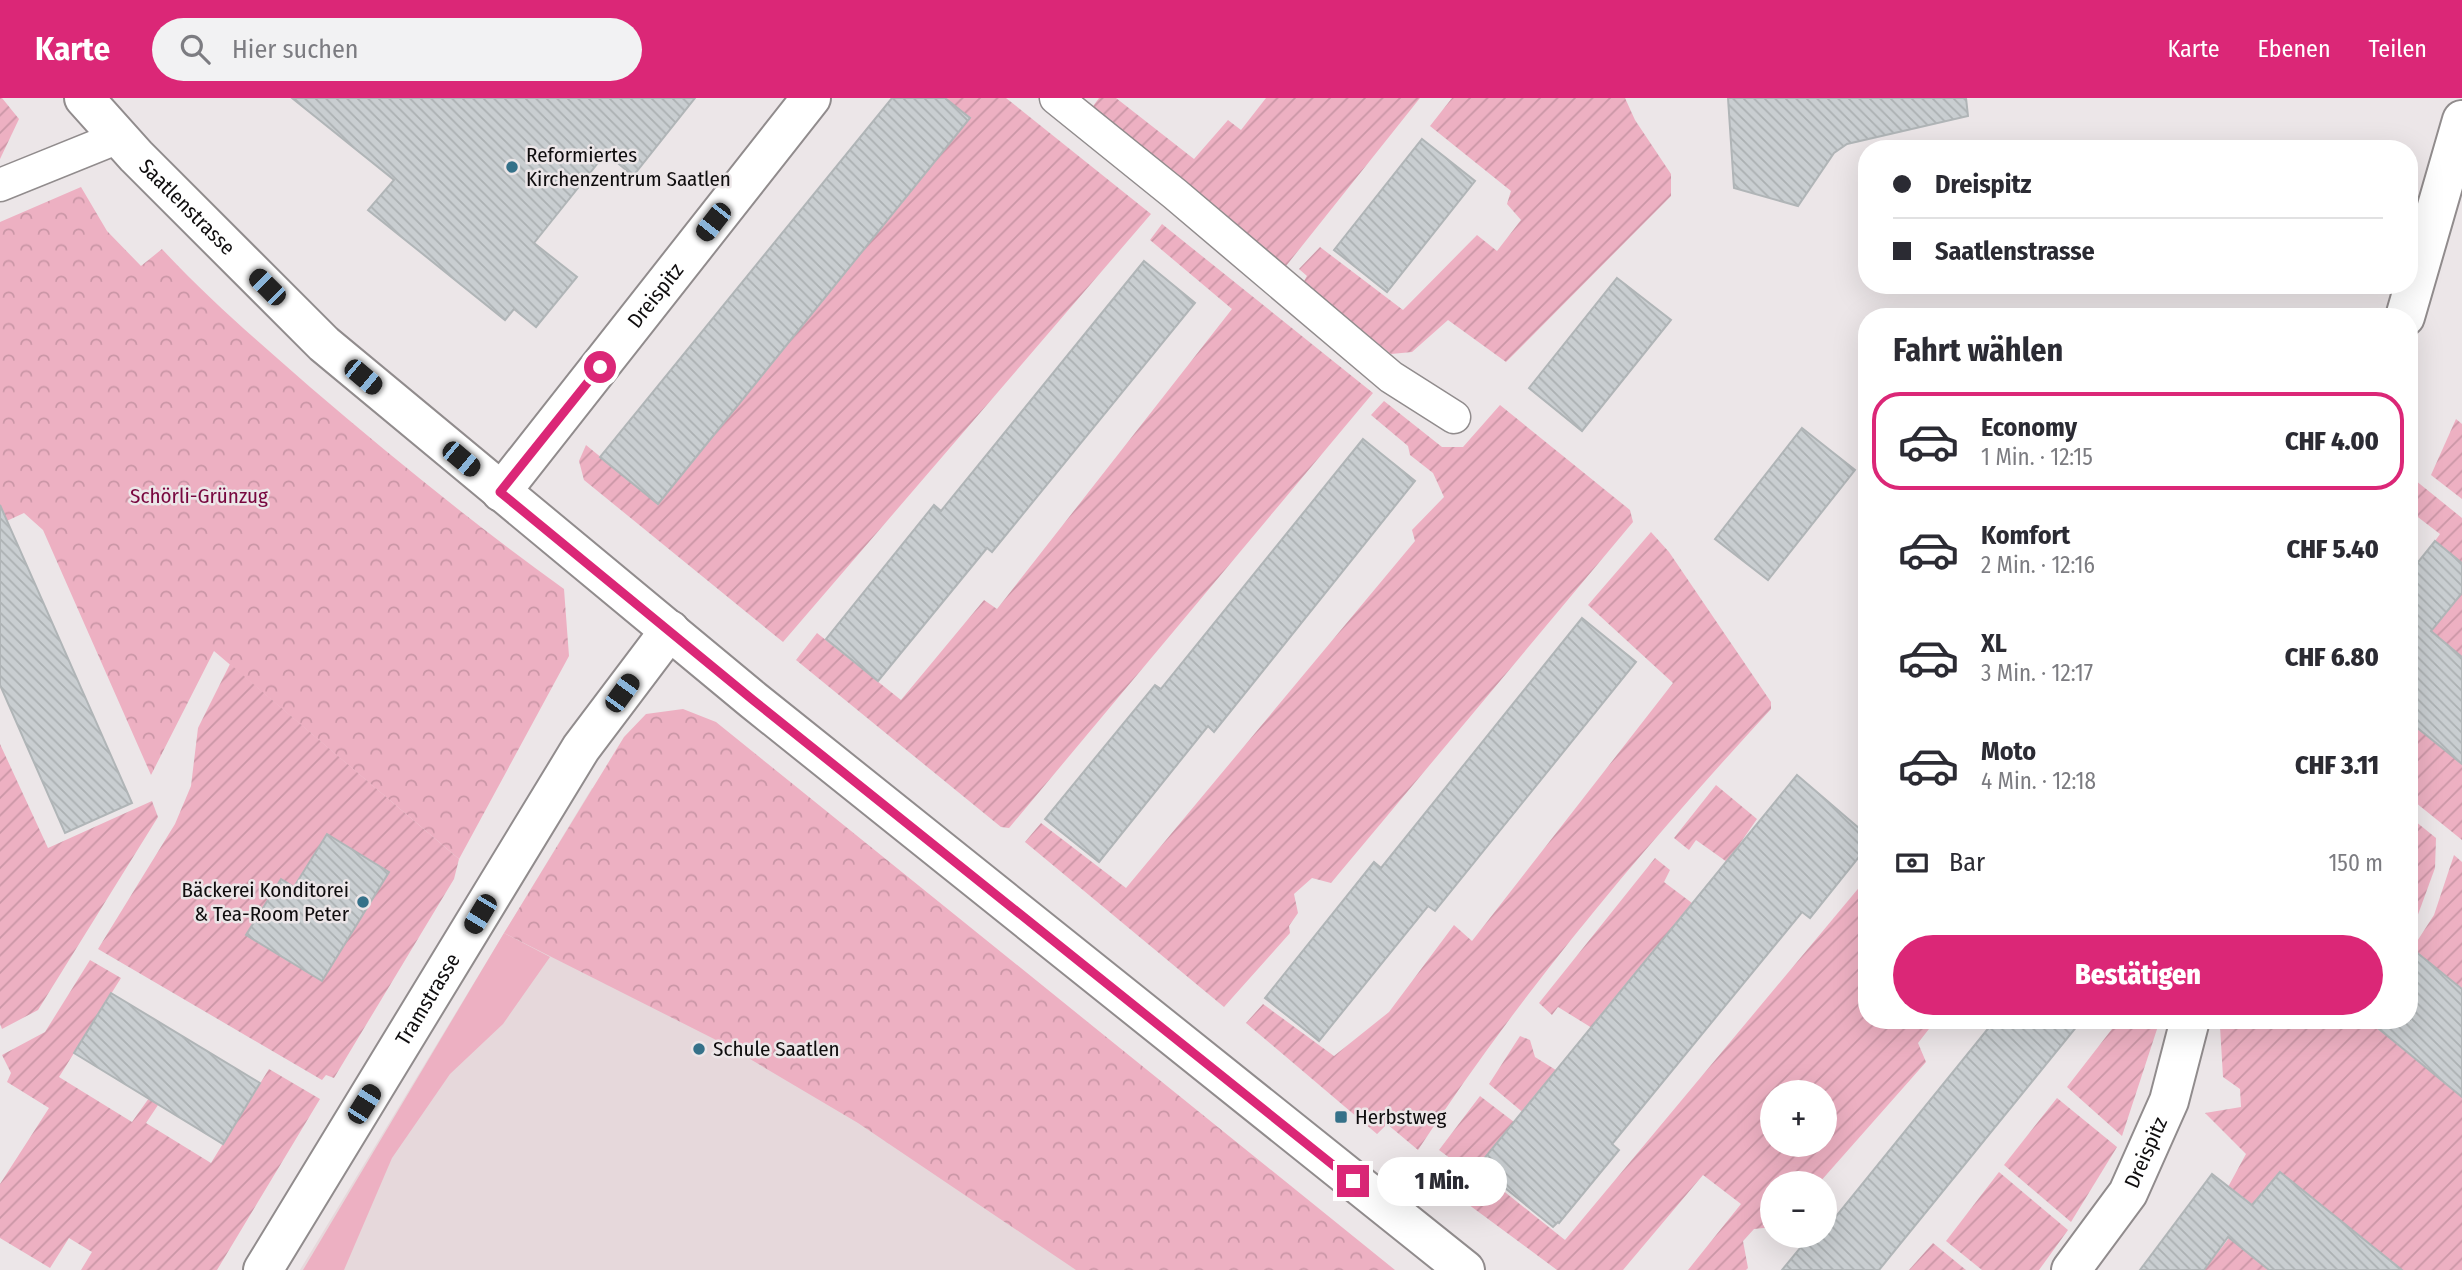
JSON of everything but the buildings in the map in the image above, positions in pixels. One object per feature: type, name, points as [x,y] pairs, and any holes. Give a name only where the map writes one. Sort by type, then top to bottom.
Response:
[{"type":"street","name":"Saatlenstrasse","points":[[84,98],[118,137],[324,344],[753,700],[1465,1270]]},
{"type":"street","name":"Dreispitz","points":[[500,492],[811,98]]},
{"type":"street","points":[[2418,269],[2462,120]]},
{"type":"street","name":"Tramstrasse","points":[[263,1270],[581,748],[670,629]]},
{"type":"street","name":"Dreispitz","points":[[2071,1270],[2128,1193],[2169,1101],[2188,1029]]},
{"type":"lane","points":[[1056,98],[1175,194],[1391,377],[1454,417]]},
{"type":"lane","points":[[0,185],[118,137]]},
{"type":"shaded area","name":"Schule Saatlen","points":[[592,788],[600,789],[1249,1270],[300,1270]]},
{"type":"green space","points":[[0,98],[19,119],[0,159]]},
{"type":"green space","points":[[945,98],[1006,98],[1151,214],[783,642],[584,480],[579,461],[586,445],[658,504],[970,118]]},
{"type":"green space","points":[[1099,98],[1116,98],[1194,159],[1228,120],[1241,130],[1266,98],[1420,98],[1286,266],[1091,109]]},
{"type":"green space","points":[[1452,98],[1625,98],[1635,120],[1671,174],[1671,196],[1506,362],[1448,320],[1412,352],[1391,354],[1303,283],[1307,276],[1299,269],[1320,247],[1403,310],[1477,235],[1497,251],[1521,220],[1507,204],[1511,191],[1430,126]]},
{"type":"green space","name":"Schörli-Grünzug","points":[[81,187],[107,231],[141,266],[162,249],[234,320],[310,387],[467,516],[564,589],[569,656],[459,859],[214,651],[151,775],[43,530],[24,513],[0,524],[0,222]]},
{"type":"green space","points":[[1162,224],[1373,393],[1009,828],[1001,827],[796,660],[817,633],[901,700],[984,600],[997,609],[1232,309],[1150,240]]},
{"type":"green space","points":[[1384,401],[1442,447],[1463,447],[1500,405],[1630,510],[1633,522],[1331,883],[1312,878],[1294,894],[1298,913],[1289,926],[1290,933],[1224,1007],[1025,842],[1041,823],[1126,888],[1415,541],[1412,530],[1444,497],[1433,473],[1410,455],[1408,446],[1371,415]]},
{"type":"green space","points":[[2456,419],[2462,424],[2462,499],[2431,475]]},
{"type":"green space","points":[[2418,482],[2462,518],[2462,563],[2435,541],[2440,534],[2418,517]]},
{"type":"green space","points":[[1651,532],[1669,552],[1771,702],[1771,709],[1676,814],[1585,922],[1457,1091],[1418,1150],[1387,1124],[1377,1134],[1246,1023],[1263,1004],[1334,1056],[1389,1012],[1454,925],[1472,941],[1673,683],[1588,605]]},
{"type":"green space","points":[[2462,593],[2462,657],[2431,631]]},
{"type":"green space","points":[[230,664],[459,859],[454,879],[334,1078],[326,1075],[322,1080],[98,949],[175,824],[191,786],[198,728]]},
{"type":"green space","points":[[683,709],[716,722],[1395,1270],[1076,1270],[858,1123],[728,1046],[504,933],[624,737],[646,714]]},
{"type":"green space","points":[[2418,728],[2462,764],[2462,840],[2418,804]]},
{"type":"green space","points":[[0,744],[48,848],[152,801],[158,817],[38,1010],[2,1029],[0,1024]]},
{"type":"green space","points":[[1716,785],[1757,819],[1727,862],[1696,840],[1689,850],[1674,838]]},
{"type":"green space","points":[[2418,823],[2436,838],[2435,868],[2418,915]]},
{"type":"green space","points":[[2454,855],[2462,862],[2462,989],[2418,954],[2418,940],[2434,915]]},
{"type":"green space","points":[[1655,858],[1670,870],[1664,882],[1692,903],[1592,1028],[1558,1007],[1552,1015],[1539,1003]]},
{"type":"green space","points":[[1858,889],[1858,1029],[1929,1029],[1918,1043],[1926,1062],[1830,1171],[1760,1171],[1760,1228],[1754,1229],[1743,1241],[1748,1268],[1746,1270],[1688,1270],[1741,1204],[1703,1175],[1623,1270],[1557,1270],[1457,1196],[1474,1176],[1439,1150],[1480,1096],[1514,1122],[1476,1169],[1565,1240]]},
{"type":"green space","points":[[504,933],[550,957],[503,1024],[450,1074],[392,1158],[344,1270],[303,1270]]},
{"type":"green space","points":[[90,960],[121,978],[59,1077],[132,1122],[149,1098],[158,1105],[146,1123],[211,1163],[269,1069],[320,1099],[217,1270],[81,1270],[92,1252],[69,1238],[50,1268],[0,1238],[0,1184],[49,1108],[7,1082],[11,1073],[2,1055],[45,1032]]},
{"type":"green space","points":[[2112,1029],[2157,1029],[2122,1136],[2067,1087]]},
{"type":"green space","points":[[2220,1029],[2379,1029],[2462,1097],[2462,1270],[2401,1270],[2280,1172],[2252,1204],[2228,1187],[2246,1154],[2205,1113],[2241,1107],[2240,1089],[2223,1077]]},
{"type":"green space","points":[[1520,1036],[1530,1040],[1535,1057],[1559,1072],[1526,1115],[1489,1084]]},
{"type":"green space","points":[[2057,1098],[2117,1147],[2071,1222],[2004,1165]]},
{"type":"green space","points":[[1999,1172],[2068,1230],[2039,1270],[1982,1270],[1946,1241]]},
{"type":"green space","points":[[2229,1238],[2269,1270],[2204,1270]]},
{"type":"green space","points":[[1933,1243],[1966,1270],[1909,1270]]},
{"type":"place","name":"Reformiertes Kirchenzentrum Saatlen","points":[[512,167]]},
{"type":"place","name":"Bäckerei Konditorei & Tea-Room Peter","points":[[363,902]]},
{"type":"place","name":"Schule Saatlen","points":[[699,1049]]},
{"type":"place","name":"Herbstweg","points":[[1341,1117]]},
{"type":"route","points":[[600,367],[500,492],[670,629],[753,700],[1353,1181]]}]
